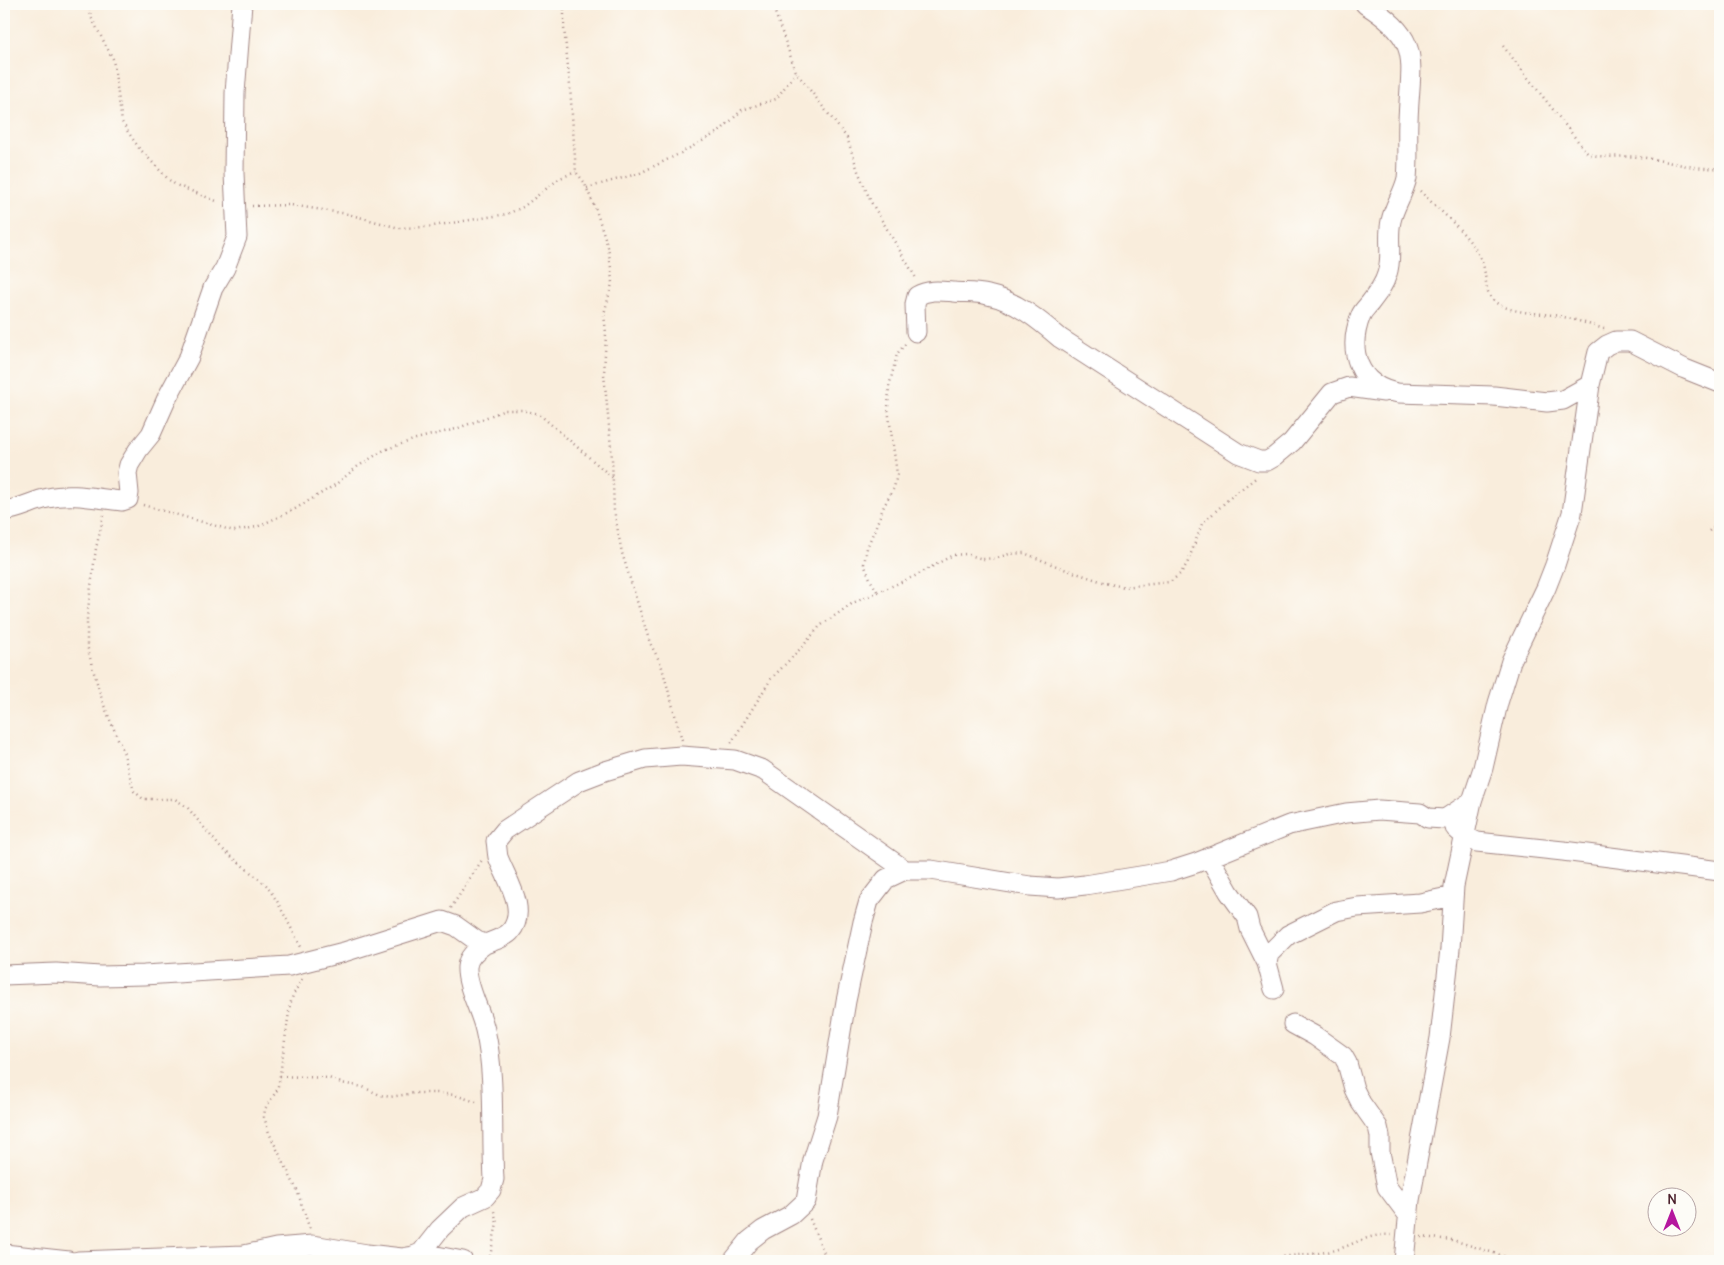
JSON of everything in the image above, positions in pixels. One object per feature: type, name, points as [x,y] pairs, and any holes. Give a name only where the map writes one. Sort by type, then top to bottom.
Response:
[{"type":"street","points":[[4,512],[16,510],[48,498],[71,495],[122,501],[128,499],[127,473],[129,466],[138,450],[151,434],[166,398],[190,357],[213,288],[225,268],[237,237],[234,173],[235,93],[242,4]]},
{"type":"street","points":[[1365,4],[1392,22],[1406,42],[1411,60],[1407,178],[1391,221],[1388,272],[1382,287],[1361,313],[1355,334],[1357,362],[1364,375],[1374,386],[1385,391],[1398,393]]},
{"type":"street","points":[[916,332],[915,304],[917,296],[930,290],[987,294],[1001,298],[1040,320],[1075,348],[1238,453],[1259,461],[1266,461],[1274,457],[1292,442],[1332,393],[1349,387],[1398,393],[1494,396],[1547,402],[1563,400],[1590,385]]},
{"type":"street","points":[[1404,1261],[1408,1215],[1440,1038],[1456,871],[1472,801],[1483,768],[1510,661],[1546,588],[1572,513],[1590,385],[1598,352],[1607,344],[1616,341],[1630,341],[1685,369],[1720,383]]},
{"type":"street","points":[[421,1253],[440,1229],[463,1208],[485,1197],[494,1179],[490,1060],[485,1029],[468,977],[467,966],[472,954],[485,944],[510,933],[514,924],[517,909],[515,900],[497,855],[496,841],[505,830],[578,781],[605,771],[645,759],[686,756],[724,758],[763,770],[905,870]]},
{"type":"street","points":[[733,1261],[749,1241],[763,1230],[791,1215],[806,1201],[813,1160],[827,1116],[846,1001],[862,922],[869,901],[886,879],[905,870],[931,870],[1030,886],[1058,888],[1171,871],[1289,825],[1346,813],[1379,810],[1420,813],[1428,818],[1445,819],[1472,801]]},
{"type":"street","points":[[1445,819],[1464,836],[1477,842],[1720,871]]},
{"type":"street","points":[[1209,857],[1229,892],[1247,917],[1250,928],[1267,963],[1274,989]]},
{"type":"street","points":[[1267,963],[1269,954],[1288,935],[1336,911],[1357,907],[1420,903],[1453,896]]},
{"type":"street","points":[[4,975],[56,973],[100,976],[166,975],[280,967],[311,961],[442,921],[456,926],[477,941],[485,944]]},
{"type":"street","points":[[1293,1024],[1343,1056],[1347,1063],[1354,1090],[1378,1127],[1380,1152],[1387,1187],[1408,1215]]},
{"type":"street","points":[[78,1261],[244,1255],[276,1248],[312,1245],[402,1258],[421,1253],[463,1261]]},
{"type":"street","points":[[4,1254],[69,1261]]},
{"type":"path","points":[[86,4],[113,59],[122,122],[139,148],[162,174],[176,185],[216,202],[236,205],[291,205],[348,214],[399,228],[427,227],[507,214],[523,207],[560,178],[576,172]]},
{"type":"path","points":[[564,4],[564,28],[576,172],[587,188],[608,247],[611,268],[612,284],[604,314],[606,333],[604,374],[614,510],[622,553],[650,643],[661,664],[686,756]]},
{"type":"path","points":[[772,4],[796,72],[847,138],[871,202],[916,278],[917,296]]},
{"type":"path","points":[[1503,46],[1588,154],[1596,157],[1636,156],[1700,168],[1720,168]]},
{"type":"path","points":[[587,188],[640,173],[720,131],[742,110],[776,99],[796,72]]},
{"type":"path","points":[[1407,178],[1464,234],[1474,247],[1485,270],[1488,294],[1499,305],[1520,312],[1564,317],[1608,330],[1630,341]]},
{"type":"path","points":[[878,591],[864,564],[867,548],[884,506],[894,488],[897,474],[888,409],[889,387],[896,354],[916,332]]},
{"type":"path","points":[[128,499],[158,510],[234,531],[257,527],[295,509],[335,485],[357,467],[384,450],[416,439],[456,429],[506,410],[522,410],[539,414],[613,478]]},
{"type":"path","points":[[724,758],[739,728],[771,679],[820,626],[853,603],[915,576],[953,555],[966,554],[983,559],[1024,553],[1106,584],[1124,587],[1170,582],[1180,574],[1187,564],[1202,524],[1232,496],[1249,484],[1274,457]]},
{"type":"path","points":[[108,500],[96,548],[88,616],[87,645],[103,703],[123,751],[134,791],[143,799],[175,799],[187,807],[220,847],[266,885],[278,901],[298,944],[311,961],[290,1004],[277,1090],[265,1109],[264,1117],[266,1127],[293,1182],[306,1222],[318,1246]]},
{"type":"path","points":[[1709,531],[1720,522]]},
{"type":"path","points":[[442,921],[496,841]]},
{"type":"path","points":[[280,1076],[328,1078],[341,1083],[363,1087],[380,1095],[390,1097],[415,1093],[446,1094],[492,1107]]},
{"type":"path","points":[[489,1261],[497,1223],[490,1190]]},
{"type":"path","points":[[806,1201],[807,1212],[827,1261]]},
{"type":"path","points":[[1264,1261],[1284,1256],[1326,1253],[1382,1234],[1453,1240],[1519,1261]]}]
